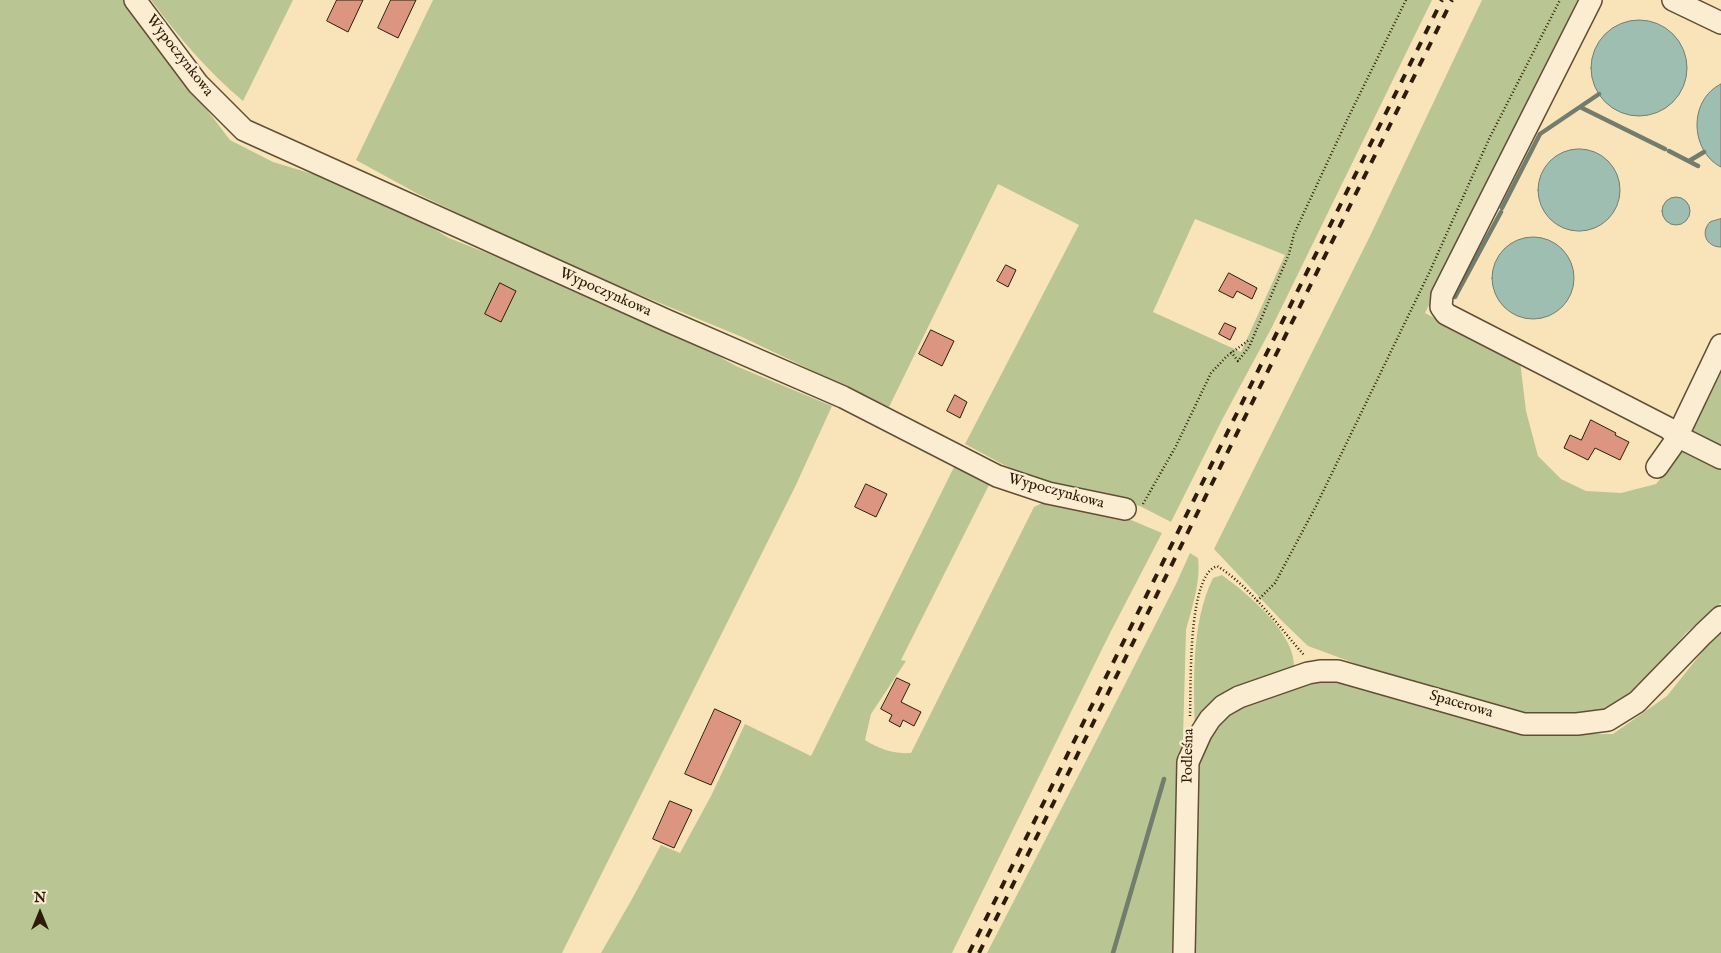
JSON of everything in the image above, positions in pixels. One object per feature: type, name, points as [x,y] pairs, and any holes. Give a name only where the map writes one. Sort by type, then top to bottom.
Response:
[{"type":"street","name":"Wypoczynkowa","points":[[135,0],[198,84],[244,130],[668,321],[843,397],[997,476],[1048,493],[1125,509]]},
{"type":"street","points":[[1591,0],[1442,295],[1441,307],[1446,314],[1668,428],[1677,436],[1721,458]]},
{"type":"street","points":[[1674,0],[1721,23]]},
{"type":"street","points":[[1657,467],[1668,453],[1677,436],[1721,345]]},
{"type":"street","name":"Spacerowa","points":[[1188,762],[1201,733],[1210,719],[1223,706],[1239,697],[1320,671],[1338,672],[1524,724],[1577,724],[1608,720],[1637,702],[1721,617]]},
{"type":"street","name":"Podleśna","points":[[1184,953],[1188,762]]},
{"type":"path","points":[[1231,352],[1238,361],[1249,348],[1289,254],[1294,234],[1406,0]]},
{"type":"path","points":[[1308,674],[1306,657],[1256,601],[1275,583],[1316,506],[1430,271],[1489,138],[1560,0]]},
{"type":"path","points":[[1125,509],[1140,510],[1176,446],[1211,373],[1231,352],[1249,340]]},
{"type":"path","name":"Podleśna","points":[[1190,722],[1194,618],[1204,580],[1212,569],[1217,566],[1228,573],[1256,601]]},
{"type":"green space","points":[[0,0],[123,0],[230,140],[273,162],[336,181],[416,218],[449,238],[527,269],[700,346],[736,366],[832,406],[795,487],[562,953],[0,953]]},
{"type":"green space","points":[[151,0],[293,0],[243,101],[194,53]]},
{"type":"green space","points":[[433,0],[1432,0],[1272,327],[1223,418],[1171,522],[1140,506],[1049,484],[1004,465],[965,444],[1079,225],[998,184],[889,407],[742,337],[563,263],[418,194],[356,160]],"holes":[[[1195,219],[1285,255],[1241,352],[1153,312]]]},
{"type":"green space","points":[[1482,0],[1586,0],[1425,313],[1520,361],[1526,411],[1538,456],[1561,479],[1586,491],[1621,493],[1656,484],[1681,453],[1721,373],[1721,603],[1686,633],[1642,684],[1612,711],[1527,718],[1373,670],[1308,646],[1214,549],[1372,232]]},
{"type":"green space","points":[[955,465],[989,485],[901,660],[906,661],[871,714],[865,740],[887,750],[911,753],[1034,507],[1046,501],[1124,517],[1162,533],[1109,635],[952,953],[601,953],[661,845],[680,853],[711,796],[745,724],[811,756]]},
{"type":"green space","points":[[1190,553],[1198,558],[1199,567],[1195,594],[1186,630],[1177,953],[987,953],[1176,584]]},
{"type":"green space","points":[[1222,575],[1256,603],[1279,628],[1293,654],[1294,667],[1195,737],[1194,677],[1200,616],[1213,578]]},
{"type":"green space","points":[[1721,631],[1721,953],[1195,953],[1191,816],[1193,769],[1205,737],[1236,704],[1327,673],[1544,734],[1613,734],[1667,696],[1714,637]]},
{"type":"shaded area","points":[[1639,20],[1657,24],[1673,34],[1683,50],[1687,68],[1683,86],[1673,102],[1657,112],[1639,116],[1621,112],[1605,102],[1595,86],[1591,68],[1595,50],[1605,34],[1621,24]]},
{"type":"shaded area","points":[[1721,84],[1721,167],[1703,150],[1697,126],[1698,113],[1703,101],[1710,92]]},
{"type":"shaded area","points":[[1579,149],[1595,152],[1608,161],[1617,174],[1620,190],[1617,206],[1608,219],[1595,228],[1579,231],[1563,228],[1550,219],[1541,206],[1538,190],[1541,174],[1550,161],[1563,152]]},
{"type":"shaded area","points":[[1676,197],[1686,201],[1690,211],[1686,221],[1676,225],[1666,221],[1662,211],[1666,201]]},
{"type":"shaded area","points":[[1721,219],[1721,247],[1708,242],[1705,230],[1710,222]]},
{"type":"shaded area","points":[[1533,237],[1549,240],[1562,249],[1571,262],[1574,278],[1571,294],[1562,307],[1549,316],[1533,319],[1517,316],[1504,307],[1495,294],[1492,278],[1495,262],[1504,249],[1517,240]]},
{"type":"building","points":[[337,0],[363,0],[348,32],[327,21]]},
{"type":"building","points":[[391,0],[416,0],[398,38],[378,28]]},
{"type":"building","points":[[1006,265],[1016,270],[1008,287],[997,281]]},
{"type":"building","points":[[1229,273],[1257,288],[1252,299],[1237,291],[1233,298],[1219,291]]},
{"type":"building","points":[[500,283],[516,291],[501,322],[485,314]]},
{"type":"building","points":[[1225,323],[1236,328],[1230,340],[1219,334]]},
{"type":"building","points":[[931,330],[954,341],[942,366],[919,354]]},
{"type":"building","points":[[955,395],[967,402],[960,418],[947,411]]},
{"type":"building","points":[[1591,420],[1629,442],[1620,460],[1595,448],[1588,460],[1564,448],[1570,435],[1581,440]]},
{"type":"building","points":[[866,484],[887,494],[876,517],[855,507]]},
{"type":"building","points":[[897,678],[910,684],[901,702],[921,712],[914,726],[903,720],[900,727],[889,721],[892,715],[881,709]]},
{"type":"building","points":[[715,709],[741,721],[711,785],[685,774]]},
{"type":"building","points":[[670,801],[692,810],[674,848],[653,839]]},
{"type":"waterway","points":[[1502,208],[1540,134],[1599,94]]},
{"type":"waterway","points":[[1580,107],[1665,149]]},
{"type":"waterway","points":[[1669,151],[1698,166]]},
{"type":"waterway","points":[[1689,161],[1704,152]]},
{"type":"waterway","points":[[1455,297],[1501,212]]},
{"type":"waterway","points":[[1113,953],[1164,779]]},
{"type":"railway","points":[[969,953],[1442,0]]},
{"type":"railway","points":[[979,953],[1452,0]]}]
